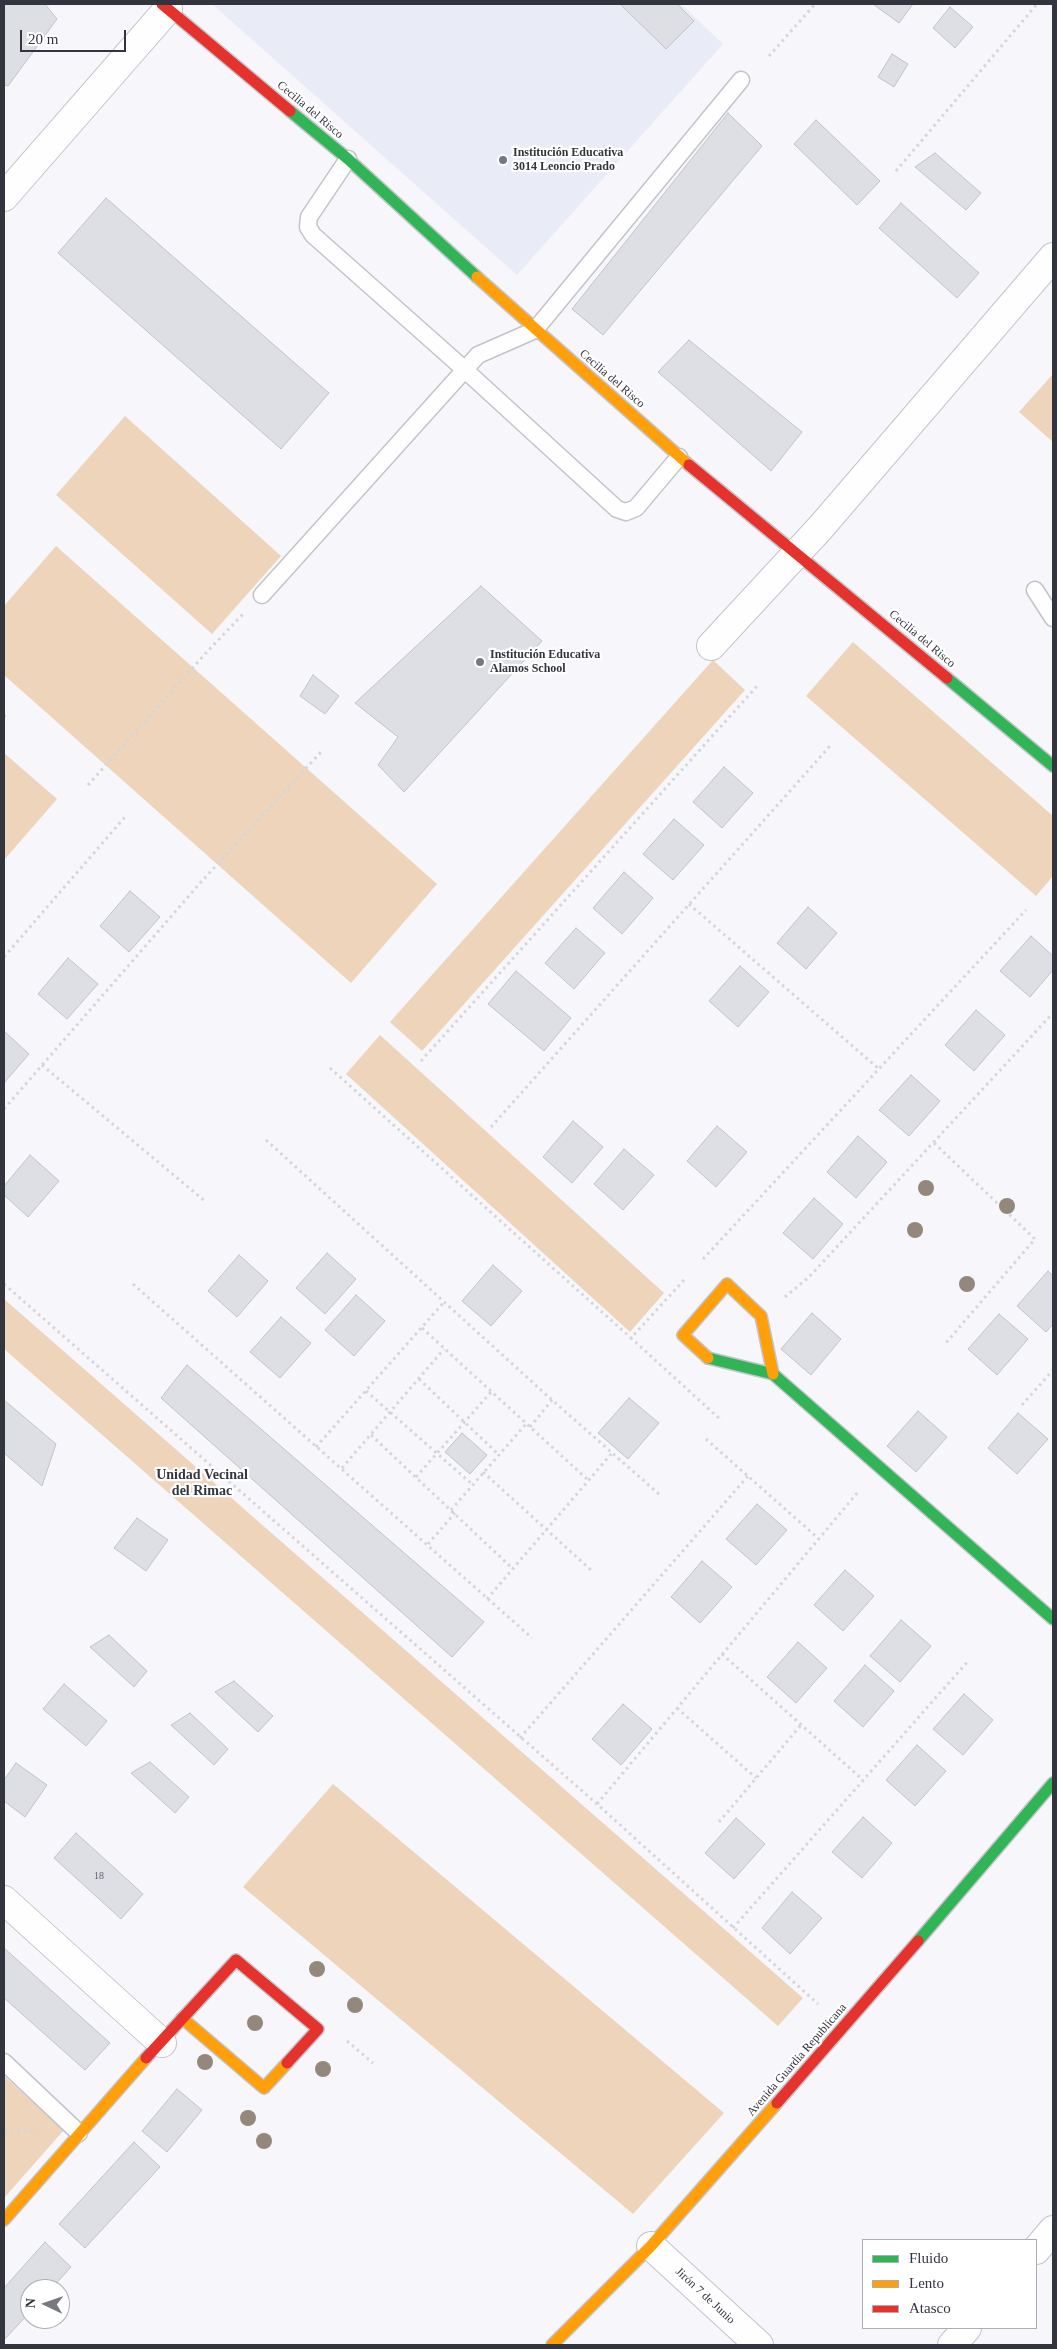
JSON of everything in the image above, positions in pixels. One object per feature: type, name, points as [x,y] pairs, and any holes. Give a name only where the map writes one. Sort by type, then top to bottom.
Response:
[{"type":"street","name":"Cecilia del Risco","points":[[165,6],[348,159],[535,330],[679,456],[1053,766]]},
{"type":"street","points":[[4,197],[165,6]]},
{"type":"street","points":[[711,646],[796,553],[1053,257]]},
{"type":"street","points":[[774,1374],[761,1316],[727,1284],[683,1335],[709,1358],[774,1374],[1053,1619]]},
{"type":"street","name":"Avenida Guardia Republicana","points":[[552,2345],[652,2246],[807,2070],[1053,1783]]},
{"type":"street","points":[[4,1900],[162,2043]]},
{"type":"street","points":[[4,2220],[162,2043],[182,2018],[236,1960],[318,2028],[264,2088],[182,2018]]},
{"type":"street","points":[[1037,2249],[1053,2230]]},
{"type":"street","name":"Jirón 7 de Junio","points":[[652,2246],[760,2345]]},
{"type":"street","points":[[952,2345],[966,2329]]},
{"type":"lane","points":[[262,595],[478,355],[535,330],[741,80]]},
{"type":"lane","points":[[348,159],[309,217],[308,227],[312,235],[464,369],[617,509],[626,512],[636,508],[679,456]]},
{"type":"lane","points":[[1035,590],[1053,618]]},
{"type":"lane","points":[[4,2062],[80,2134]]},
{"type":"path","points":[[769,56],[815,4]]},
{"type":"path","points":[[896,171],[1036,4]]},
{"type":"path","points":[[88,785],[205,654],[262,595]]},
{"type":"path","points":[[421,1061],[758,685]]},
{"type":"path","points":[[492,1127],[830,746]]},
{"type":"path","points":[[4,1109],[201,882],[321,752]]},
{"type":"path","points":[[4,957],[125,817]]},
{"type":"path","points":[[689,904],[879,1069]]},
{"type":"path","points":[[698,1266],[1026,910]]},
{"type":"path","points":[[761,1316],[809,1277],[1053,1013]]},
{"type":"path","points":[[42,1065],[206,1202]]},
{"type":"path","points":[[330,1068],[722,1422]]},
{"type":"path","points":[[266,1140],[552,1400],[660,1495]]},
{"type":"path","points":[[934,1143],[1035,1240],[945,1344]]},
{"type":"path","points":[[631,1338],[691,1273]]},
{"type":"path","points":[[4,1284],[597,1804],[818,2004]]},
{"type":"path","points":[[133,1284],[532,1638]]},
{"type":"path","points":[[316,1447],[445,1301]]},
{"type":"path","points":[[422,1328],[588,1480]]},
{"type":"path","points":[[342,1468],[444,1349]]},
{"type":"path","points":[[1022,1405],[1053,1370]]},
{"type":"path","points":[[419,1379],[499,1454]]},
{"type":"path","points":[[366,1391],[473,1485]]},
{"type":"path","points":[[416,1477],[491,1392]]},
{"type":"path","points":[[451,1510],[499,1454],[552,1400]]},
{"type":"path","points":[[371,1435],[513,1569]]},
{"type":"path","points":[[706,1439],[819,1539]]},
{"type":"path","points":[[488,1599],[612,1453]]},
{"type":"path","points":[[597,1804],[879,1466]]},
{"type":"path","points":[[484,1472],[592,1570]]},
{"type":"path","points":[[520,1738],[748,1476]]},
{"type":"path","points":[[428,1544],[455,1513]]},
{"type":"path","points":[[722,1654],[863,1780]]},
{"type":"path","points":[[733,1928],[969,1660]]},
{"type":"path","points":[[677,1708],[756,1778]]},
{"type":"path","points":[[719,1822],[800,1724]]},
{"type":"shaded area","name":"Institución Educativa 3014 Leoncio Prado","points":[[212,4],[681,4],[723,44],[517,275]]},
{"type":"shaded area","points":[[1053,374],[1053,442],[1019,412]]},
{"type":"shaded area","points":[[125,416],[281,556],[212,634],[56,495]]},
{"type":"shaded area","points":[[56,546],[437,884],[351,983],[4,675],[4,606]]},
{"type":"shaded area","points":[[853,642],[1053,816],[1053,876],[1036,896],[806,696]]},
{"type":"shaded area","points":[[713,660],[745,690],[422,1051],[390,1022]]},
{"type":"shaded area","points":[[4,753],[57,799],[4,860]]},
{"type":"shaded area","points":[[380,1035],[664,1293],[630,1332],[346,1074]]},
{"type":"shaded area","points":[[4,1299],[803,1998],[778,2026],[4,1349]]},
{"type":"shaded area","points":[[333,1784],[724,2113],[633,2214],[243,1887]]},
{"type":"shaded area","points":[[4,2076],[64,2130],[4,2198]]},
{"type":"building","points":[[4,4],[45,4],[57,19],[8,86],[4,85]]},
{"type":"building","points":[[620,4],[677,4],[694,21],[666,49]]},
{"type":"building","points":[[873,4],[913,4],[899,23]]},
{"type":"building","points":[[950,7],[973,27],[955,48],[933,28]]},
{"type":"building","points":[[892,54],[908,64],[894,87],[878,77]]},
{"type":"building","points":[[728,113],[762,146],[603,335],[572,309]]},
{"type":"building","points":[[816,120],[880,181],[857,205],[794,144]]},
{"type":"building","points":[[935,153],[981,193],[966,210],[915,167]]},
{"type":"building","points":[[106,198],[329,393],[281,449],[58,253]]},
{"type":"building","points":[[901,203],[979,273],[957,298],[879,228]]},
{"type":"building","points":[[689,340],[802,432],[771,471],[658,372]]},
{"type":"building","points":[[481,586],[542,641],[404,792],[378,765],[398,737],[355,703]]},
{"type":"building","points":[[313,675],[339,696],[325,714],[300,696]]},
{"type":"building","points":[[724,767],[753,793],[722,828],[693,802]]},
{"type":"building","points":[[674,819],[704,845],[673,880],[643,854]]},
{"type":"building","points":[[624,872],[653,898],[622,934],[593,908]]},
{"type":"building","points":[[130,891],[160,917],[129,952],[100,926]]},
{"type":"building","points":[[808,907],[837,933],[806,969],[777,943]]},
{"type":"building","points":[[576,928],[605,953],[574,989],[545,963]]},
{"type":"building","points":[[1031,936],[1053,956],[1053,970],[1030,997],[1000,971]]},
{"type":"building","points":[[68,958],[98,984],[67,1019],[38,994]]},
{"type":"building","points":[[740,966],[769,992],[738,1027],[709,1001]]},
{"type":"building","points":[[516,971],[571,1018],[544,1051],[488,1004]]},
{"type":"building","points":[[976,1010],[1005,1035],[974,1071],[945,1045]]},
{"type":"building","points":[[4,1031],[29,1054],[4,1083]]},
{"type":"building","points":[[911,1075],[940,1101],[909,1136],[879,1110]]},
{"type":"building","points":[[573,1121],[603,1147],[572,1183],[543,1157]]},
{"type":"building","points":[[717,1126],[747,1152],[716,1187],[687,1161]]},
{"type":"building","points":[[858,1136],[887,1162],[856,1198],[827,1172]]},
{"type":"building","points":[[624,1149],[654,1175],[623,1210],[594,1184]]},
{"type":"building","points":[[30,1155],[59,1181],[28,1217],[4,1195],[4,1186]]},
{"type":"building","points":[[814,1198],[843,1224],[813,1259],[783,1233]]},
{"type":"building","points":[[327,1253],[356,1279],[325,1314],[296,1288]]},
{"type":"building","points":[[239,1255],[268,1281],[237,1317],[208,1291]]},
{"type":"building","points":[[493,1265],[522,1291],[491,1326],[462,1301]]},
{"type":"building","points":[[1048,1271],[1053,1276],[1053,1324],[1046,1332],[1017,1306]]},
{"type":"building","points":[[356,1295],[385,1321],[354,1356],[325,1330]]},
{"type":"building","points":[[812,1313],[841,1339],[811,1375],[781,1349]]},
{"type":"building","points":[[999,1314],[1028,1339],[997,1375],[968,1349]]},
{"type":"building","points":[[281,1317],[311,1343],[280,1378],[250,1352]]},
{"type":"building","points":[[187,1365],[484,1622],[452,1657],[161,1398]]},
{"type":"building","points":[[629,1398],[659,1423],[628,1459],[598,1433]]},
{"type":"building","points":[[4,1400],[56,1444],[42,1486],[4,1453]]},
{"type":"building","points":[[918,1411],[947,1437],[916,1472],[887,1446]]},
{"type":"building","points":[[1018,1413],[1048,1439],[1017,1474],[988,1448]]},
{"type":"building","points":[[462,1433],[487,1455],[470,1474],[445,1452]]},
{"type":"building","points":[[757,1504],[787,1530],[756,1565],[726,1539]]},
{"type":"building","points":[[137,1518],[168,1540],[146,1571],[114,1548]]},
{"type":"building","points":[[702,1561],[732,1587],[700,1623],[671,1597]]},
{"type":"building","points":[[845,1570],[874,1596],[843,1631],[814,1605]]},
{"type":"building","points":[[901,1620],[931,1646],[900,1682],[870,1656]]},
{"type":"building","points":[[109,1635],[147,1671],[134,1687],[90,1647]]},
{"type":"building","points":[[798,1642],[827,1668],[796,1703],[767,1677]]},
{"type":"building","points":[[865,1665],[894,1691],[863,1727],[834,1701]]},
{"type":"building","points":[[234,1681],[273,1716],[258,1732],[215,1692]]},
{"type":"building","points":[[64,1684],[107,1721],[86,1746],[43,1709]]},
{"type":"building","points":[[964,1694],[993,1720],[963,1755],[933,1729]]},
{"type":"building","points":[[623,1704],[652,1729],[621,1765],[592,1739]]},
{"type":"building","points":[[190,1713],[228,1749],[214,1765],[171,1725]]},
{"type":"building","points":[[917,1745],[946,1771],[915,1806],[886,1780]]},
{"type":"building","points":[[150,1762],[189,1797],[175,1813],[131,1773]]},
{"type":"building","points":[[16,1763],[47,1785],[25,1817],[4,1801],[4,1780]]},
{"type":"building","points":[[863,1817],[892,1843],[862,1878],[832,1852]]},
{"type":"building","points":[[736,1818],[765,1844],[734,1879],[705,1853]]},
{"type":"building","points":[[76,1833],[143,1894],[121,1919],[54,1858]]},
{"type":"building","points":[[792,1892],[822,1918],[790,1954],[762,1928]]},
{"type":"building","points":[[4,1948],[110,2043],[85,2070],[4,1998]]},
{"type":"building","points":[[177,2089],[202,2110],[167,2152],[142,2131]]},
{"type":"building","points":[[134,2142],[160,2167],[85,2248],[59,2224]]},
{"type":"building","points":[[45,2242],[71,2267],[60,2279],[20,2279],[20,2323],[4,2340],[4,2288]]},
{"type":"traffic: fast","points":[[290,111],[348,159],[477,277]]},
{"type":"traffic: fast","points":[[947,678],[1053,766]]},
{"type":"traffic: fast","points":[[708,1358],[773,1374],[1053,1619]]},
{"type":"traffic: fast","points":[[918,1941],[1053,1783]]},
{"type":"traffic: slow","points":[[477,277],[689,465]]},
{"type":"traffic: slow","points":[[708,1358],[683,1335],[727,1284],[761,1316],[773,1374]]},
{"type":"traffic: slow","points":[[182,2018],[264,2088],[287,2063]]},
{"type":"traffic: slow","points":[[4,2220],[146,2058]]},
{"type":"traffic: slow","points":[[552,2345],[651,2246],[777,2103]]},
{"type":"traffic: jam","points":[[162,4],[290,111]]},
{"type":"traffic: jam","points":[[689,465],[947,678]]},
{"type":"traffic: jam","points":[[777,2103],[918,1941]]},
{"type":"traffic: jam","points":[[146,2058],[236,1960],[318,2029],[287,2063]]},
{"type":"place","name":"Institución Educativa 3014 Leoncio Prado","points":[[503,160]]},
{"type":"place","name":"Institución Educativa Alamos School","points":[[480,662]]},
{"type":"district","name":"Unidad Vecinal del Rimac","points":[[202,1484]]}]
